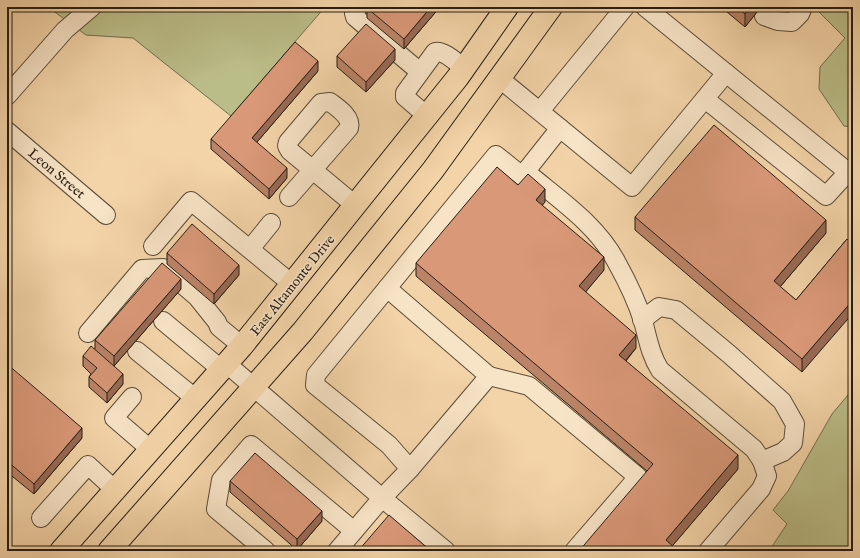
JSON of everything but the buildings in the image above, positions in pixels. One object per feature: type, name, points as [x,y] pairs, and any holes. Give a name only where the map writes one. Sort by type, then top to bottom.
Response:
[{"type":"main road","name":"East Altamonte Drive","points":[[61,551],[132,468],[225,367],[428,116],[507,7]]},
{"type":"main road","points":[[501,76],[493,54],[503,32],[522,7]]},
{"type":"main road","points":[[109,551],[302,331],[433,170],[551,7]]},
{"type":"main road","points":[[80,551],[84,544],[118,506],[130,487],[132,468]]},
{"type":"street","points":[[7,96],[65,30],[92,7]]},
{"type":"street","points":[[358,7],[354,12],[355,17],[420,72]]},
{"type":"street","points":[[540,111],[625,7]]},
{"type":"street","points":[[645,7],[848,172],[826,196],[705,99]]},
{"type":"street","points":[[764,16],[778,21],[792,22],[800,14],[803,7]]},
{"type":"street","points":[[428,116],[405,97],[407,90],[435,52],[438,52],[464,68]]},
{"type":"street","points":[[501,76],[560,128],[632,187],[726,74]]},
{"type":"street","points":[[410,468],[389,445],[315,385],[316,375],[496,155],[522,176],[560,128]]},
{"type":"street","name":"Leon Street","points":[[7,131],[106,215]]},
{"type":"street","points":[[289,197],[312,170],[356,206]]},
{"type":"street","points":[[525,171],[589,225],[606,244],[617,262],[642,320],[651,355],[660,370],[754,449],[762,461],[767,476],[761,489],[708,551]]},
{"type":"street","points":[[153,246],[191,201],[292,284]]},
{"type":"street","points":[[250,249],[272,223]]},
{"type":"street","points":[[88,333],[142,269],[163,268],[197,297],[217,322],[219,327],[242,346]]},
{"type":"street","points":[[387,288],[489,376],[530,386],[638,477],[574,551]]},
{"type":"street","points":[[642,320],[659,308],[676,310],[782,401],[795,424],[794,443],[783,452],[762,461]]},
{"type":"street","points":[[163,321],[225,367],[254,386],[382,498],[446,551]]},
{"type":"street","points":[[137,351],[196,399]]},
{"type":"street","points":[[337,551],[489,376]]},
{"type":"street","points":[[132,397],[114,418],[150,449]]},
{"type":"street","points":[[266,551],[216,509],[221,480],[251,445],[354,531]]},
{"type":"street","points":[[41,518],[88,465],[114,489]]},
{"type":"green space","points":[[48,7],[325,7],[231,116],[133,38],[86,35]]},
{"type":"green space","points":[[814,7],[853,7],[853,127],[844,126],[819,89],[820,67],[845,38]]},
{"type":"green space","points":[[853,389],[853,551],[769,551],[787,524],[773,510],[788,491],[832,414]]}]
